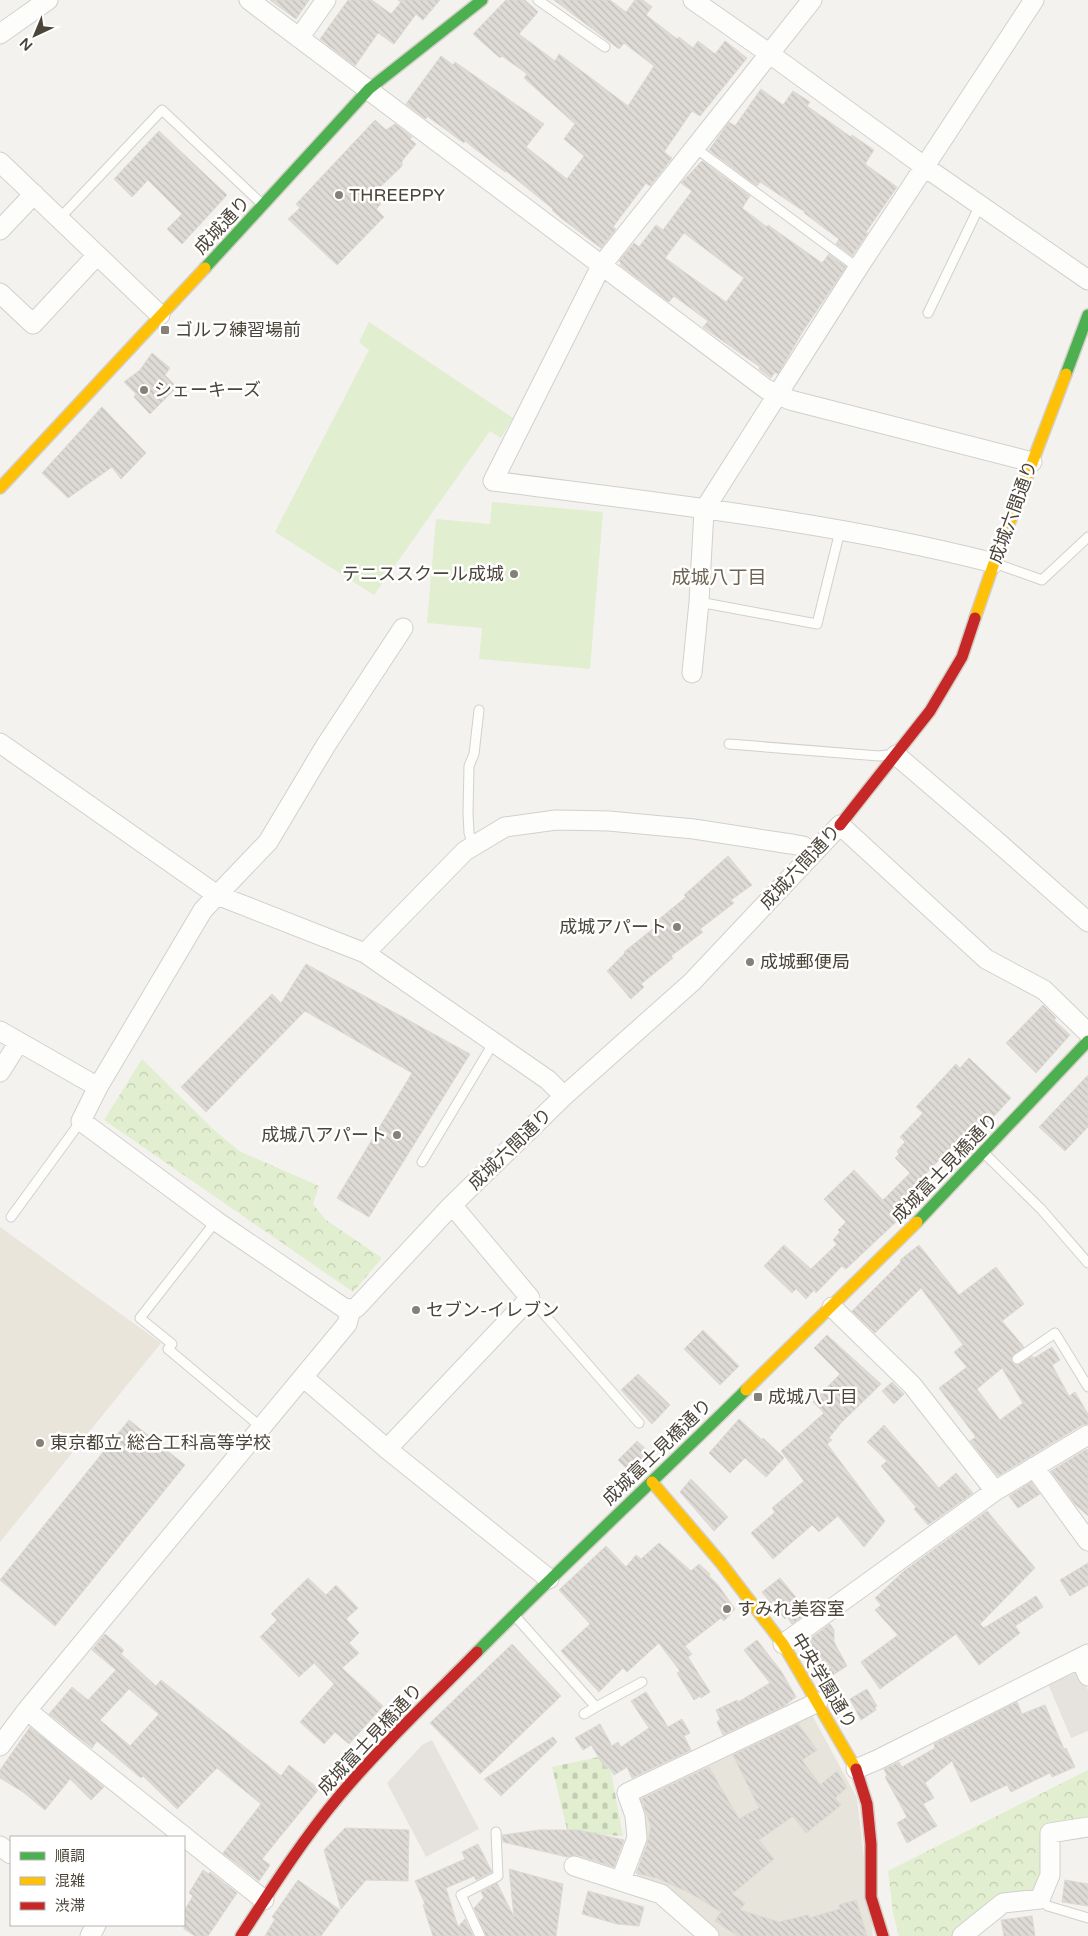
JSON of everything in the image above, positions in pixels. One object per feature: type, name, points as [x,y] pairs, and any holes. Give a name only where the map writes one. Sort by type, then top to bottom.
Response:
[{"type":"street","points":[[0,34],[48,0]]},
{"type":"street","points":[[249,0],[601,266],[777,395],[799,403],[1032,462]]},
{"type":"street","points":[[299,38],[326,0]]},
{"type":"street","name":"成城通り","points":[[0,488],[263,206],[369,89],[482,0]]},
{"type":"street","points":[[693,0],[924,167],[1088,280]]},
{"type":"street","points":[[812,0],[601,266],[493,481],[840,530],[994,563]]},
{"type":"street","points":[[692,673],[699,602],[704,510],[858,268],[1034,0]]},
{"type":"street","points":[[0,162],[160,315]]},
{"type":"street","points":[[0,230],[34,194]]},
{"type":"street","points":[[0,292],[33,324],[97,255]]},
{"type":"street","name":"成城六間通り","points":[[351,1309],[356,1308],[452,1205],[564,1096],[692,982],[840,825],[930,711],[962,657],[994,563],[1088,315]]},
{"type":"street","points":[[0,1746],[347,1324],[351,1309],[344,1308],[216,1221],[81,1121],[98,1087],[203,910],[268,842],[326,745],[403,628]]},
{"type":"street","points":[[0,744],[216,895],[366,953],[548,1080],[564,1096]]},
{"type":"street","points":[[896,755],[1088,922]]},
{"type":"street","points":[[366,953],[465,851],[505,827],[556,820],[609,821],[694,829],[791,844],[803,846],[814,854]]},
{"type":"street","points":[[840,825],[986,958],[1044,990],[1088,1033]]},
{"type":"street","points":[[0,1031],[98,1087]]},
{"type":"street","name":"成城富士見橋通り","points":[[241,1936],[290,1861],[339,1796],[414,1715],[550,1579],[832,1307],[984,1153],[1088,1041]]},
{"type":"street","points":[[0,1072],[19,1042]]},
{"type":"street","points":[[387,1449],[530,1298],[452,1205]]},
{"type":"street","points":[[832,1307],[912,1386],[995,1491]]},
{"type":"street","points":[[303,1377],[387,1449],[550,1579]]},
{"type":"street","points":[[783,1644],[995,1491],[1088,1435]]},
{"type":"street","points":[[1034,1467],[1088,1541]]},
{"type":"street","name":"中央学園通り","points":[[652,1482],[721,1563],[783,1644],[856,1769],[867,1804],[871,1844],[871,1897],[883,1936]]},
{"type":"street","points":[[856,1769],[878,1760],[1084,1656],[1088,1676]]},
{"type":"street","points":[[621,1880],[637,1838],[635,1816],[627,1793],[818,1702]]},
{"type":"street","points":[[28,1710],[184,1836]]},
{"type":"street","points":[[962,1936],[1003,1903],[1040,1899],[1050,1876],[1050,1834],[1088,1827]]},
{"type":"street","points":[[185,1837],[264,1900]]},
{"type":"street","points":[[574,1866],[661,1894],[710,1936]]},
{"type":"lane","points":[[538,0],[605,47]]},
{"type":"lane","points":[[59,219],[162,110],[263,206]]},
{"type":"lane","points":[[694,148],[858,268]]},
{"type":"lane","points":[[928,313],[980,205]]},
{"type":"lane","points":[[699,602],[817,624],[840,530]]},
{"type":"lane","points":[[994,563],[1042,580],[1088,537]]},
{"type":"lane","points":[[473,846],[469,833],[469,766],[474,754],[479,710]]},
{"type":"lane","points":[[729,744],[879,756],[896,755]]},
{"type":"lane","points":[[422,1162],[494,1042]]},
{"type":"lane","points":[[11,1217],[81,1121]]},
{"type":"lane","points":[[984,1153],[1041,1209],[1088,1263]]},
{"type":"lane","points":[[216,1221],[140,1318],[172,1344],[168,1349],[261,1427]]},
{"type":"lane","points":[[530,1298],[639,1423]]},
{"type":"lane","points":[[1017,1359],[1055,1332],[1088,1387]]},
{"type":"lane","points":[[514,1615],[596,1707]]},
{"type":"lane","points":[[584,1714],[642,1682]]},
{"type":"lane","points":[[480,1936],[461,1895],[498,1876],[496,1832]]},
{"type":"lane","points":[[1040,1899],[1048,1906],[1088,1918]]},
{"type":"shaded area","name":"東京都立 総合工科高等学校","points":[[0,1227],[161,1343],[0,1542]]},
{"type":"shaded area","points":[[1080,1671],[1088,1690],[1088,1731],[1071,1738],[1048,1684]]},
{"type":"shaded area","points":[[812,1715],[857,1798],[873,1936],[719,1936],[642,1884],[637,1875],[643,1847],[633,1793]]},
{"type":"shaded area","points":[[432,1740],[479,1829],[426,1857],[387,1783],[422,1745]]},
{"type":"green space","points":[[369,322],[513,418],[501,438],[490,431],[374,595],[275,532],[369,350],[359,342]]},
{"type":"green space","name":"テニススクール成城","points":[[492,502],[603,512],[590,669],[479,659],[482,628],[427,623],[436,519],[490,524]]},
{"type":"green space","points":[[142,1059],[213,1129],[239,1151],[319,1186],[313,1204],[326,1220],[382,1258],[353,1292],[104,1120]]},
{"type":"green space","points":[[608,1755],[623,1836],[568,1833],[552,1767]]},
{"type":"green space","points":[[1088,1770],[1088,1821],[1044,1828],[1045,1873],[1037,1891],[978,1915],[952,1936],[899,1936],[893,1913],[888,1871]]},
{"type":"building","points":[[270,0],[309,0],[296,19]]},
{"type":"building","points":[[348,0],[372,0],[391,14],[401,2],[398,0],[440,0],[423,20],[416,14],[394,44],[378,33],[355,66],[320,39]]},
{"type":"building","points":[[506,0],[525,0],[538,12],[519,34],[555,61],[559,54],[628,106],[654,66],[624,43],[619,49],[554,0],[610,0],[626,12],[635,0],[643,0],[652,7],[646,15],[677,39],[679,37],[693,48],[698,41],[715,54],[725,41],[747,58],[700,116],[692,111],[664,152],[672,158],[650,186],[646,183],[613,227],[616,229],[601,248],[561,218],[553,209],[506,171],[465,141],[464,143],[427,116],[426,119],[406,104],[441,56],[453,65],[455,62],[544,124],[526,147],[567,179],[584,156],[564,139],[575,124],[524,78],[527,74],[502,56],[500,58],[473,34]]},
{"type":"building","points":[[761,89],[783,105],[793,91],[810,102],[807,106],[851,137],[852,135],[874,150],[865,164],[897,187],[852,256],[836,244],[839,239],[805,212],[760,182],[757,186],[709,150],[729,122],[735,126]]},
{"type":"building","points":[[375,120],[386,130],[395,124],[412,137],[410,139],[416,144],[402,161],[402,166],[372,195],[381,204],[376,209],[384,217],[337,265],[288,219],[300,208],[296,204]]},
{"type":"building","points":[[159,131],[227,195],[182,244],[167,229],[182,214],[148,180],[132,197],[114,179]]},
{"type":"building","points":[[702,161],[750,196],[742,208],[767,227],[768,225],[822,263],[829,254],[846,267],[803,331],[778,374],[775,372],[771,378],[759,369],[760,367],[703,327],[708,321],[674,296],[669,302],[620,265],[619,261],[634,243],[639,247],[656,225],[663,230],[692,191],[681,183]],"holes":[[[684,233],[744,278],[726,302],[665,258]]]},
{"type":"building","points":[[152,353],[170,368],[165,375],[177,387],[150,414],[134,397],[136,394],[124,382],[140,370]]},
{"type":"building","points":[[102,407],[146,453],[121,479],[112,467],[68,498],[42,473]]},
{"type":"building","name":"成城アパート","points":[[728,856],[752,885],[731,900],[734,903],[700,929],[703,932],[671,956],[673,958],[641,984],[644,987],[631,999],[607,971],[624,952],[655,927],[653,924],[686,897],[684,895]]},
{"type":"building","name":"成城八アパート","points":[[306,964],[470,1054],[369,1217],[337,1198],[412,1073],[305,1011],[206,1112],[181,1087],[272,994],[281,1003]]},
{"type":"building","points":[[1043,1005],[1056,1018],[1054,1020],[1070,1035],[1036,1073],[1006,1043]]},
{"type":"building","points":[[969,1058],[1011,1098],[981,1130],[974,1123],[920,1180],[926,1187],[897,1217],[899,1219],[846,1269],[842,1266],[816,1293],[814,1290],[806,1299],[796,1289],[792,1293],[764,1266],[784,1245],[811,1269],[837,1244],[833,1240],[840,1232],[838,1230],[846,1222],[824,1199],[854,1170],[883,1200],[910,1173],[895,1158],[899,1154],[897,1151],[905,1142],[900,1137],[923,1113],[916,1107],[956,1064],[960,1068]]},
{"type":"building","points":[[1088,1075],[1088,1127],[1065,1151],[1039,1127]]},
{"type":"building","points":[[919,1245],[959,1295],[996,1267],[1024,1304],[1002,1321],[1024,1347],[1012,1356],[1012,1362],[1015,1365],[1020,1364],[1052,1347],[1060,1360],[1052,1365],[1069,1396],[1075,1392],[1088,1414],[1088,1424],[1082,1425],[998,1476],[970,1441],[976,1437],[939,1388],[967,1367],[954,1352],[963,1345],[921,1288],[875,1333],[852,1311],[901,1262],[900,1260]],"holes":[[[1002,1368],[1023,1403],[1000,1420],[977,1389]]]},
{"type":"building","points":[[703,1330],[739,1366],[720,1385],[684,1349]]},
{"type":"building","points":[[827,1335],[881,1384],[841,1423],[829,1438],[832,1440],[827,1444],[885,1521],[864,1547],[838,1516],[819,1532],[812,1525],[773,1559],[751,1533],[775,1512],[772,1508],[804,1481],[781,1451],[824,1413],[813,1402],[840,1374],[814,1348]]},
{"type":"building","points":[[638,1374],[670,1405],[652,1424],[621,1390]]},
{"type":"building","points":[[892,1382],[904,1394],[894,1404],[882,1391]]},
{"type":"building","points":[[739,1419],[784,1458],[766,1477],[745,1458],[730,1473],[709,1453]]},
{"type":"building","points":[[129,1420],[185,1465],[55,1626],[0,1580]]},
{"type":"building","points":[[884,1425],[939,1488],[956,1473],[973,1493],[928,1525],[914,1509],[916,1507],[881,1466],[887,1461],[867,1442]]},
{"type":"building","points":[[637,1441],[652,1455],[633,1475],[618,1460]]},
{"type":"building","points":[[1087,1449],[1088,1516],[1075,1504],[1051,1471]]},
{"type":"building","points":[[691,1479],[728,1517],[714,1531],[680,1492]]},
{"type":"building","points":[[1031,1482],[1040,1494],[1018,1508],[1009,1496]]},
{"type":"building","points":[[987,1511],[1035,1568],[980,1624],[984,1628],[1036,1596],[1043,1607],[1015,1626],[1020,1633],[979,1665],[956,1634],[880,1689],[861,1662],[898,1635],[875,1610],[881,1605],[875,1598],[904,1571]]},
{"type":"building","points":[[659,1543],[691,1571],[699,1564],[710,1574],[709,1576],[735,1609],[724,1621],[721,1618],[685,1646],[692,1654],[688,1657],[710,1692],[694,1700],[677,1673],[680,1671],[659,1643],[627,1672],[623,1668],[599,1692],[561,1651],[590,1624],[559,1590],[606,1546],[626,1567],[636,1555],[641,1559]]},
{"type":"building","points":[[1088,1563],[1088,1585],[1070,1596],[1060,1580]]},
{"type":"building","points":[[308,1578],[326,1595],[336,1585],[358,1608],[346,1619],[359,1633],[349,1643],[359,1653],[342,1668],[383,1706],[349,1744],[335,1732],[324,1744],[300,1722],[334,1684],[314,1663],[299,1677],[260,1637],[277,1620],[271,1614]]},
{"type":"building","points":[[780,1578],[808,1612],[792,1624],[787,1617],[785,1619],[777,1611],[762,1592]]},
{"type":"building","points":[[830,1624],[834,1630],[834,1642],[847,1666],[823,1681],[803,1644]]},
{"type":"building","points":[[105,1634],[124,1650],[121,1654],[156,1686],[161,1680],[281,1776],[289,1765],[319,1789],[262,1859],[270,1865],[259,1881],[223,1853],[261,1804],[217,1768],[177,1809],[143,1776],[141,1778],[97,1741],[92,1748],[49,1714],[72,1687],[88,1700],[116,1670],[92,1650]],"holes":[[[129,1689],[159,1714],[130,1746],[100,1720]]]},
{"type":"building","points":[[757,1640],[781,1671],[796,1697],[784,1706],[723,1735],[717,1722],[720,1719],[716,1710],[737,1700],[738,1702],[770,1683],[744,1650]]},
{"type":"building","points":[[512,1644],[561,1696],[480,1774],[430,1723]]},
{"type":"building","points":[[867,1689],[877,1706],[875,1707],[876,1710],[861,1720],[850,1699]]},
{"type":"building","points":[[646,1692],[668,1727],[682,1719],[690,1733],[684,1736],[691,1750],[632,1778],[627,1767],[614,1775],[609,1767],[606,1769],[591,1745],[583,1750],[575,1738],[600,1724],[612,1746],[618,1742],[621,1747],[649,1728],[631,1701]]},
{"type":"building","points":[[1017,1702],[1022,1714],[1045,1705],[1064,1749],[1066,1748],[1075,1767],[1052,1777],[1050,1773],[1011,1792],[1007,1785],[971,1802],[952,1761],[925,1783],[934,1798],[923,1804],[937,1826],[907,1843],[897,1823],[907,1817],[885,1777],[887,1775],[884,1769],[899,1762],[902,1767],[935,1748],[934,1744]]},
{"type":"building","points":[[798,1724],[817,1750],[802,1760],[820,1785],[837,1771],[845,1784],[846,1788],[835,1798],[841,1805],[806,1833],[793,1816],[759,1840],[774,1859],[732,1894],[745,1903],[740,1910],[779,1922],[808,1915],[809,1918],[840,1909],[839,1905],[856,1900],[867,1936],[738,1936],[715,1921],[721,1912],[690,1893],[657,1878],[636,1873],[647,1845],[651,1826],[641,1799],[709,1767],[739,1819],[759,1808],[733,1755]]},
{"type":"building","points":[[30,1727],[104,1787],[91,1800],[70,1779],[45,1810],[23,1792],[0,1778],[0,1770]]},
{"type":"building","points":[[553,1737],[557,1742],[501,1796],[484,1779]]},
{"type":"building","points":[[345,1828],[409,1830],[408,1881],[366,1880],[341,1909],[324,1850]]},
{"type":"building","points":[[540,1830],[578,1830],[624,1840],[614,1867],[577,1855],[567,1857],[503,1842],[502,1835]]},
{"type":"building","points":[[478,1844],[492,1872],[476,1880],[474,1876],[446,1888],[458,1927],[465,1919],[473,1936],[433,1936],[423,1905],[425,1904],[415,1881],[465,1859],[462,1852]]},
{"type":"building","points":[[509,1869],[563,1884],[556,1936],[486,1936],[474,1908],[484,1897],[481,1892],[497,1883],[514,1917]]},
{"type":"building","points":[[203,1870],[209,1874],[210,1872],[237,1893],[208,1936],[195,1936],[184,1929],[185,1909],[193,1896],[189,1893]]},
{"type":"building","points":[[298,1880],[340,1910],[321,1936],[265,1936],[275,1919],[272,1917]]},
{"type":"building","points":[[1065,1880],[1088,1884],[1088,1906],[1062,1902]]},
{"type":"building","points":[[588,1891],[644,1907],[639,1926],[617,1924],[582,1914]]},
{"type":"building","points":[[1032,1916],[1035,1936],[1004,1936],[1001,1920]]},
{"type":"traffic: fast","points":[[205,268],[369,89],[482,0]]},
{"type":"traffic: fast","points":[[1066,374],[1088,315]]},
{"type":"traffic: fast","points":[[917,1222],[1088,1041]]},
{"type":"traffic: fast","points":[[477,1652],[746,1390]]},
{"type":"traffic: slow","points":[[0,488],[205,268]]},
{"type":"traffic: slow","points":[[975,618],[1066,374]]},
{"type":"traffic: slow","points":[[746,1390],[917,1222]]},
{"type":"traffic: slow","points":[[652,1482],[721,1563],[783,1644],[856,1769]]},
{"type":"traffic: jam","points":[[840,825],[930,711],[962,657],[975,618]]},
{"type":"traffic: jam","points":[[241,1936],[301,1846],[340,1795],[390,1740],[477,1652]]},
{"type":"traffic: jam","points":[[856,1769],[867,1804],[871,1844],[871,1897],[883,1936]]},
{"type":"place","name":"THREEPPY","points":[[339,195]]},
{"type":"place","name":"ゴルフ練習場前","points":[[165,330]]},
{"type":"place","name":"シェーキーズ","points":[[144,390]]},
{"type":"place","name":"テニススクール成城","points":[[514,574]]},
{"type":"place","name":"成城アパート","points":[[677,927]]},
{"type":"place","name":"成城郵便局","points":[[750,962]]},
{"type":"place","name":"成城八アパート","points":[[397,1135]]},
{"type":"place","name":"セブン-イレブン","points":[[416,1310]]},
{"type":"place","name":"成城八丁目","points":[[758,1397]]},
{"type":"place","name":"東京都立 総合工科高等学校","points":[[40,1443]]},
{"type":"place","name":"すみれ美容室","points":[[727,1609]]},
{"type":"district","name":"成城八丁目","points":[[719,577]]}]
